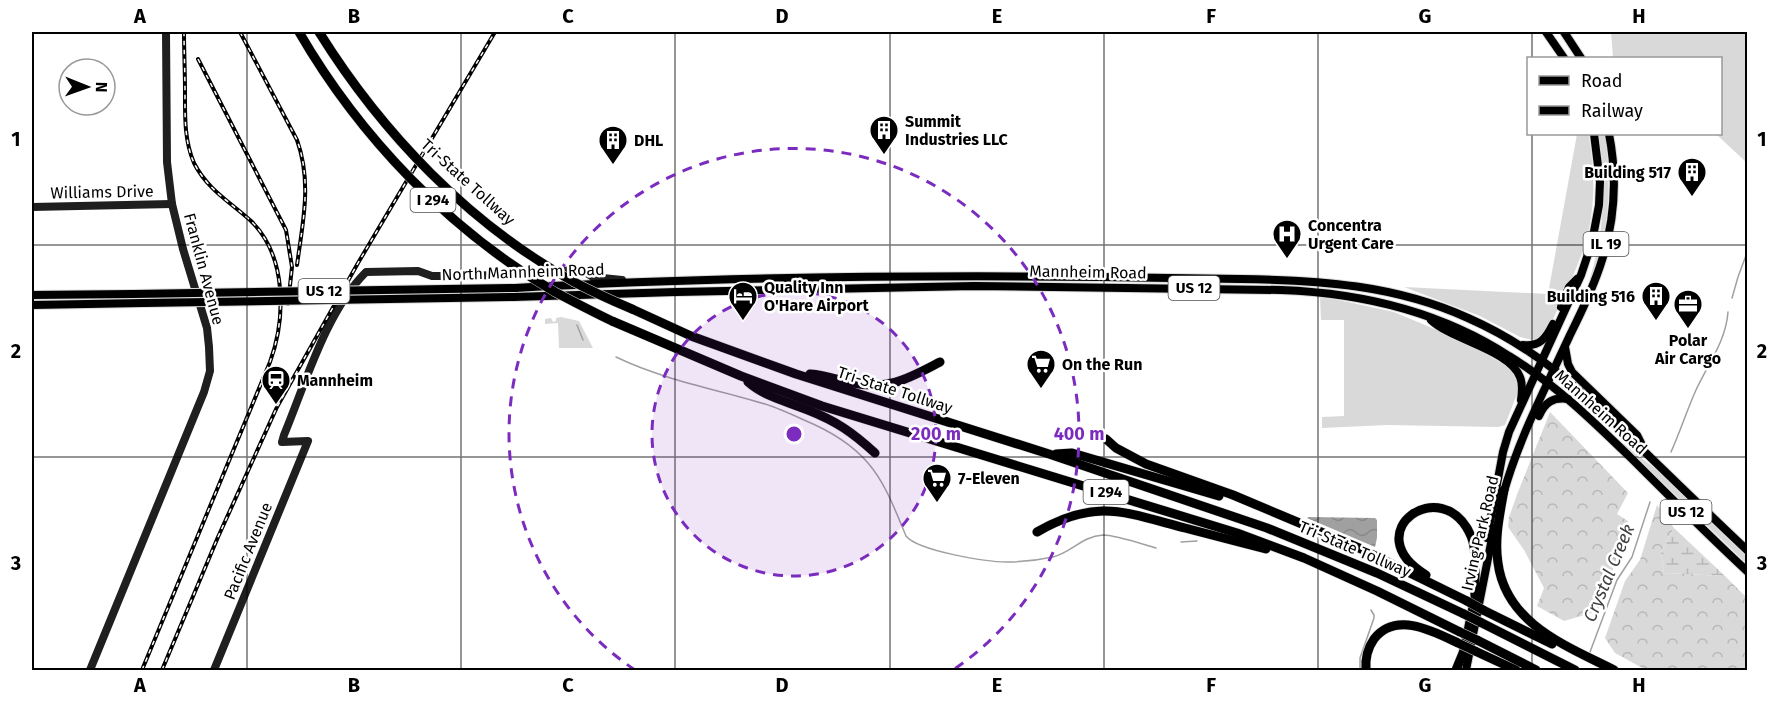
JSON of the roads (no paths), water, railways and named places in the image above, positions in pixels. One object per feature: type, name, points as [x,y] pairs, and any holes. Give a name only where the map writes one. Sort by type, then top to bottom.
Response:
[{"type":"highway","name":"Tri-State Tollway","points":[[299,32],[314,59],[343,101],[375,140],[420,188],[467,229],[520,269],[555,291],[612,321],[741,376],[822,406],[1238,533],[1304,558],[1377,591],[1536,670]]},
{"type":"highway","name":"Tri-State Tollway","points":[[319,32],[357,88],[414,156],[487,222],[574,282],[691,336],[796,374],[1049,454],[1267,528],[1377,573],[1575,670]]},
{"type":"highway","points":[[796,374],[819,375],[852,383],[886,386],[903,381],[940,362]]},
{"type":"highway","points":[[741,376],[759,392],[809,410],[846,428],[875,453]]},
{"type":"highway","points":[[1106,439],[1116,448],[1146,464],[1233,495],[1267,511]]},
{"type":"highway","name":"I 294","points":[[1049,454],[1072,453],[1267,511],[1359,548],[1470,599],[1483,608],[1605,670]]},
{"type":"highway","points":[[1504,490],[1497,536],[1497,562],[1502,583],[1509,598],[1528,621],[1537,628],[1614,670]]},
{"type":"highway","points":[[1440,508],[1448,510],[1463,522],[1473,543],[1470,599],[1422,573],[1409,563],[1401,552],[1400,529],[1414,513],[1421,509],[1440,508]]},
{"type":"highway","points":[[1037,532],[1056,521],[1075,515],[1099,511],[1124,512],[1304,558]]},
{"type":"highway","points":[[1366,670],[1366,657],[1370,644],[1382,631],[1403,625],[1432,630],[1516,670]]},
{"type":"highway","points":[[1458,670],[1463,653]]},
{"type":"main road","name":"Franklin Avenue","points":[[90,670],[204,392],[210,371],[207,328],[172,204],[167,162],[166,32]]},
{"type":"main road","points":[[1546,32],[1563,57]]},
{"type":"main road","points":[[1564,32],[1580,57]]},
{"type":"main road","name":"Irving Park Road","points":[[1463,653],[1470,599],[1503,452],[1521,404],[1581,275],[1593,242],[1599,205],[1598,162],[1594,135]]},
{"type":"main road","name":"Irving Park Road","points":[[1466,670],[1504,490],[1548,383],[1595,279],[1608,238],[1613,200],[1614,165],[1609,135]]},
{"type":"main road","name":"Williams Drive","points":[[32,207],[172,204]]},
{"type":"main road","points":[[575,270],[585,272],[593,278],[650,282]]},
{"type":"main road","points":[[575,270],[585,277],[586,285]]},
{"type":"main road","name":"Pacific Avenue","points":[[214,670],[308,441],[282,442],[329,327],[354,284],[366,272],[418,271],[432,276],[448,276],[575,270]]},
{"type":"main road","points":[[1521,345],[1535,345],[1545,339],[1569,287],[1581,275]]},
{"type":"main road","name":"North Mannheim Road","points":[[32,305],[514,293],[586,285],[650,282],[1015,277]]},
{"type":"main road","name":"Mannheim Road","points":[[1015,277],[1316,281],[1393,292],[1431,303],[1471,319],[1521,345],[1555,368],[1748,551]]},
{"type":"main road","name":"North Mannheim Road","points":[[32,295],[676,292],[1015,286]]},
{"type":"main road","name":"Mannheim Road","points":[[1015,286],[1312,291],[1373,300],[1427,315],[1490,344],[1548,383],[1603,430],[1748,572]]},
{"type":"main road","points":[[1427,315],[1440,328],[1481,346],[1513,366],[1521,379],[1521,404]]},
{"type":"main road","points":[[1565,347],[1572,372],[1637,435],[1645,452]]},
{"type":"main road","points":[[1510,472],[1521,457],[1545,404],[1556,398],[1569,400]]},
{"type":"water","points":[[1307,518],[1375,518],[1377,538],[1375,547]]},
{"type":"waterway","name":"Crystal Creek","points":[[1732,298],[1748,250]]},
{"type":"waterway","name":"Crystal Creek","points":[[1671,452],[1696,390],[1720,343],[1728,312]]},
{"type":"waterway","points":[[577,325],[583,340]]},
{"type":"waterway","points":[[616,357],[671,378],[775,407],[839,438],[854,449],[874,471],[890,498],[906,536],[938,551],[984,560],[1030,561],[1059,555],[1089,538],[1103,535],[1156,548]]},
{"type":"waterway","name":"Crystal Creek","points":[[1590,652],[1617,580],[1632,557],[1650,502]]},
{"type":"waterway","points":[[1181,542],[1197,541]]},
{"type":"waterway","points":[[1360,670],[1360,658],[1374,618],[1371,610]]},
{"type":"railway","points":[[142,670],[270,362],[281,307],[277,269],[263,235],[251,221],[205,180],[194,163],[185,118],[184,32]]},
{"type":"railway","points":[[240,32],[297,140],[302,156],[305,202],[297,265]]},
{"type":"railway","points":[[162,670],[218,537],[277,407],[358,263],[495,32]]},
{"type":"railway","points":[[198,59],[286,230],[292,267],[288,304]]},
{"type":"place","name":"Summit Industries LLC","points":[[884,156]]},
{"type":"place","name":"DHL","points":[[613,166]]},
{"type":"place","name":"Building 517","points":[[1692,198]]},
{"type":"place","name":"Concentra Urgent Care","points":[[1287,260]]},
{"type":"place","name":"Quality Inn O'Hare Airport","points":[[743,322]]},
{"type":"place","name":"Building 516","points":[[1656,322]]},
{"type":"place","name":"Polar Air Cargo","points":[[1688,330]]},
{"type":"place","name":"On the Run","points":[[1041,390]]},
{"type":"place","name":"Mannheim","points":[[276,406]]},
{"type":"place","name":"7-Eleven","points":[[937,504]]}]
